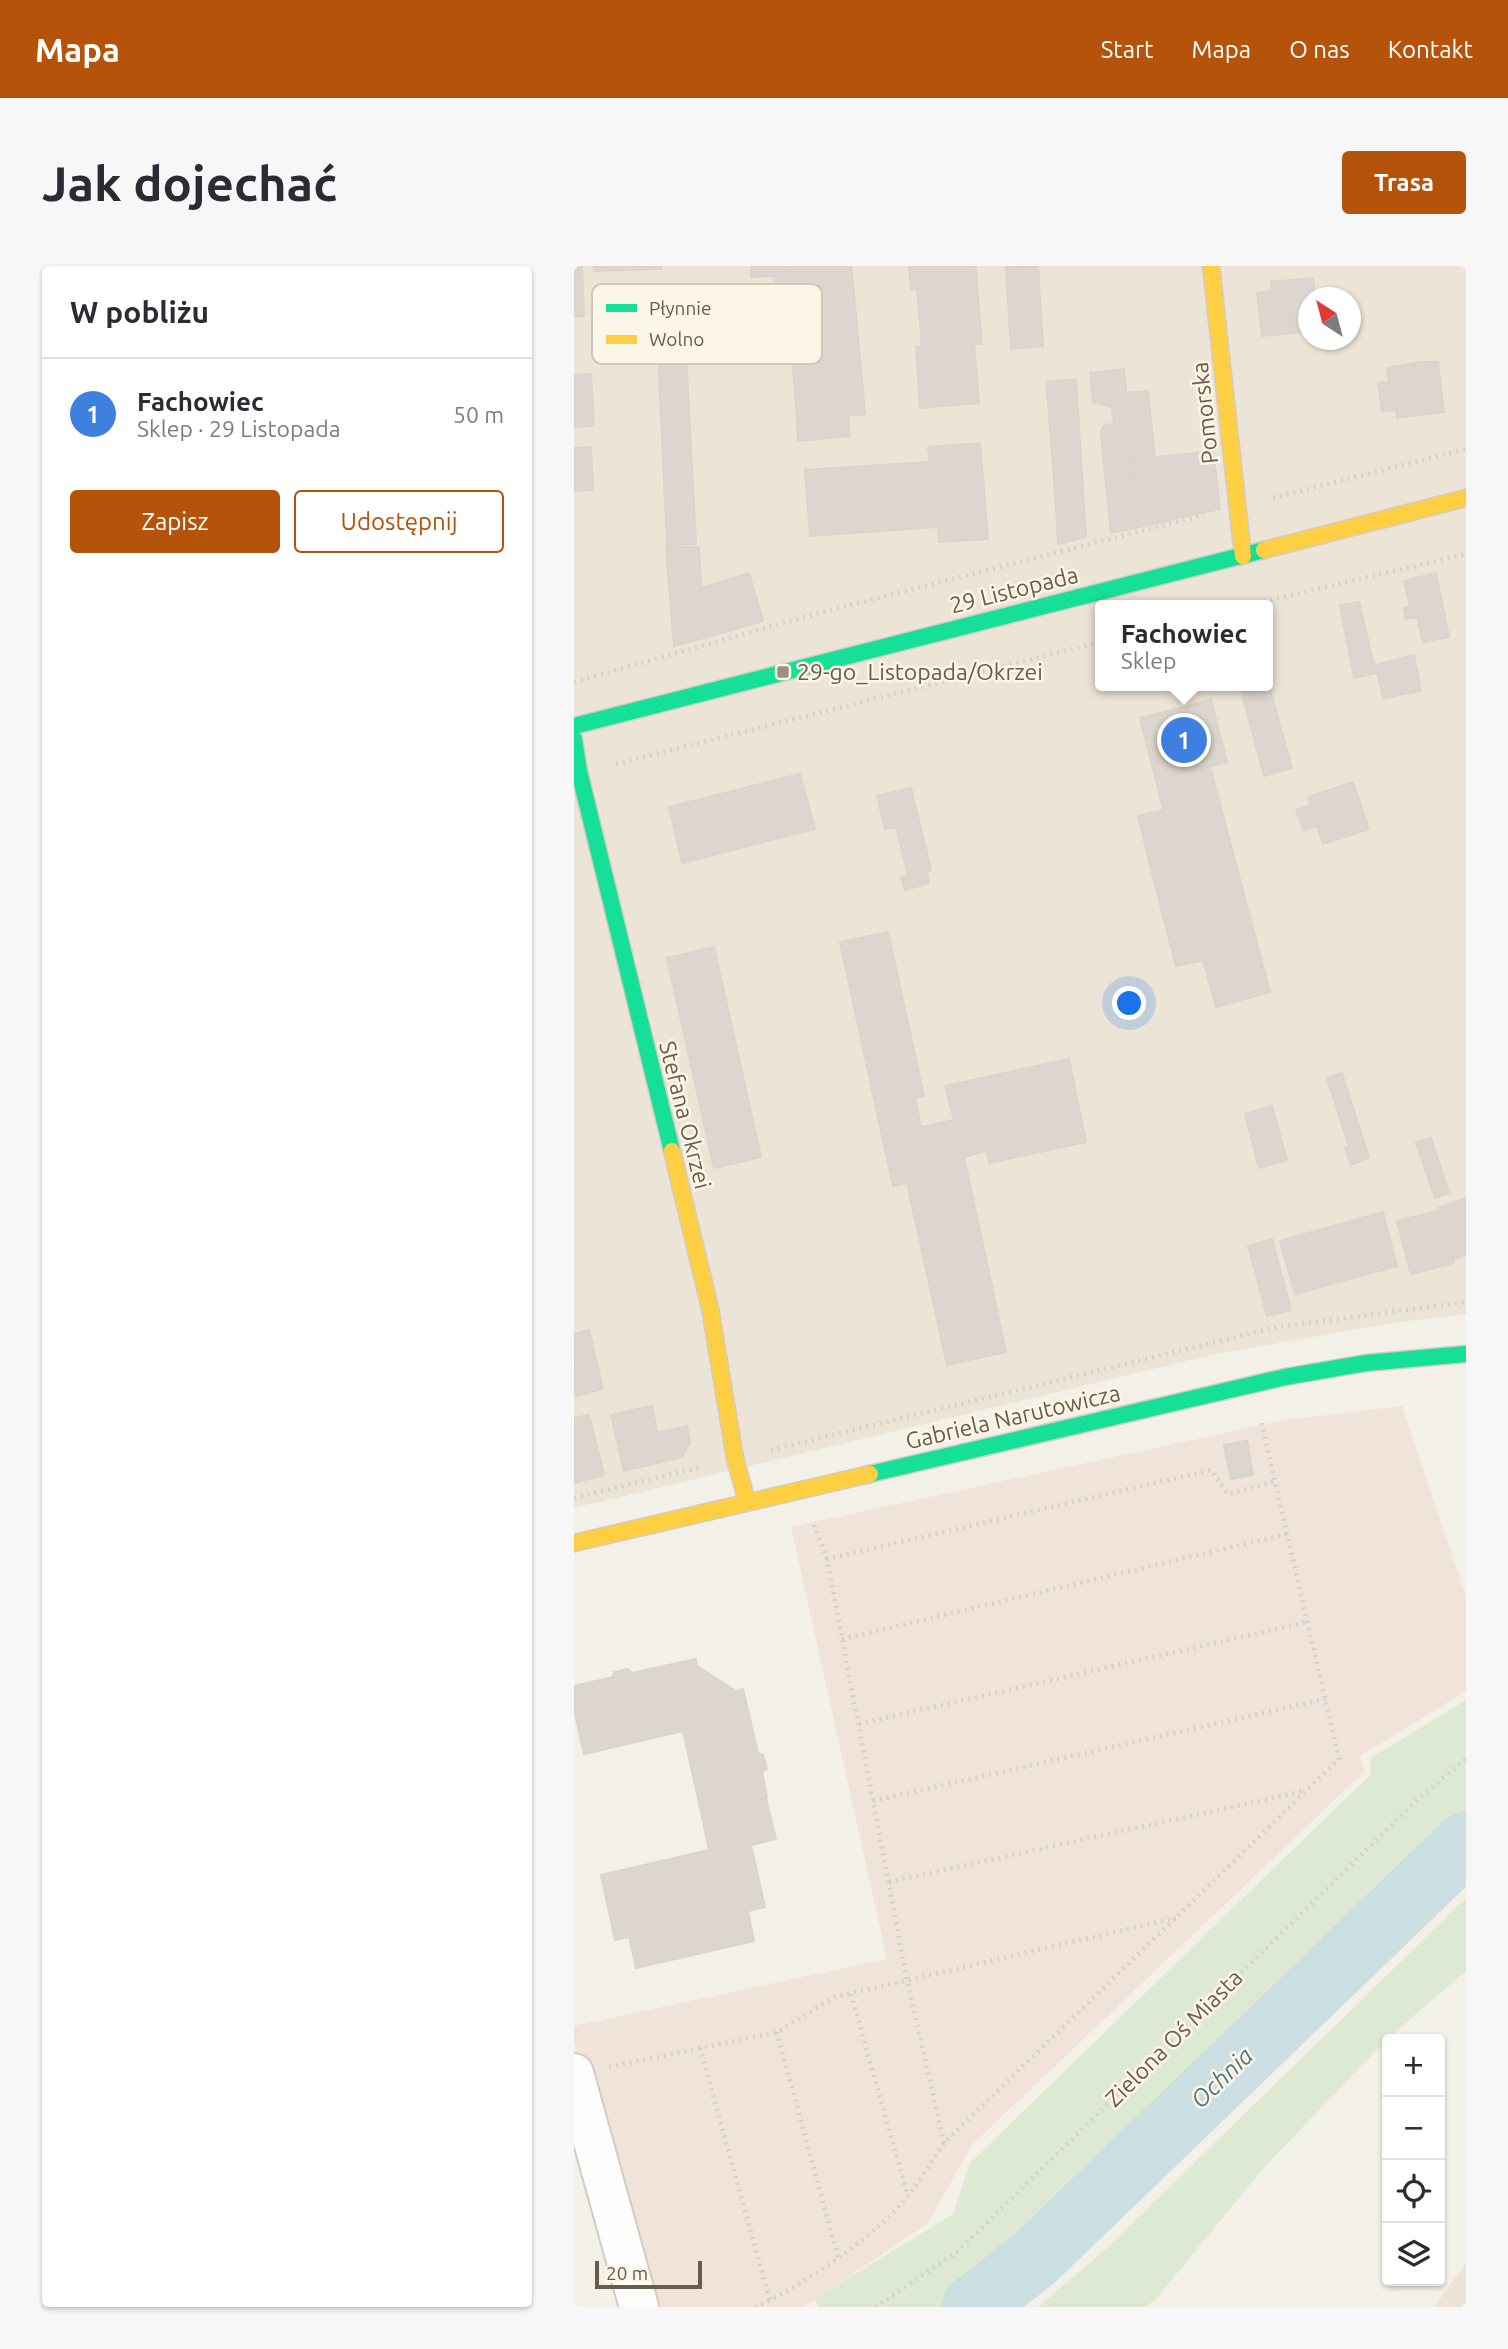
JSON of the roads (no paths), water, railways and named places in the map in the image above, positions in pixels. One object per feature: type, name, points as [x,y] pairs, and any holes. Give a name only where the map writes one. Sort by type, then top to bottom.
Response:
[{"type":"street","name":"Pomorska","points":[[1211,266],[1243,556]]},
{"type":"street","name":"29 Listopada","points":[[574,726],[1466,498]]},
{"type":"street","name":"Stefana Okrzei","points":[[574,739],[579,771],[710,1308],[735,1458],[747,1502]]},
{"type":"street","name":"Gabriela Narutowicza","points":[[574,1543],[1285,1377],[1366,1363],[1466,1354]]},
{"type":"street","points":[[591,2070],[639,2307]]},
{"type":"waterway","name":"Ochnia","points":[[973,2307],[1035,2258],[1466,1843]]},
{"type":"place","name":"29-go_Listopada/Okrzei","points":[[783,672]]},
{"type":"place","name":"Fachowiec","points":[[1184,740]]}]
